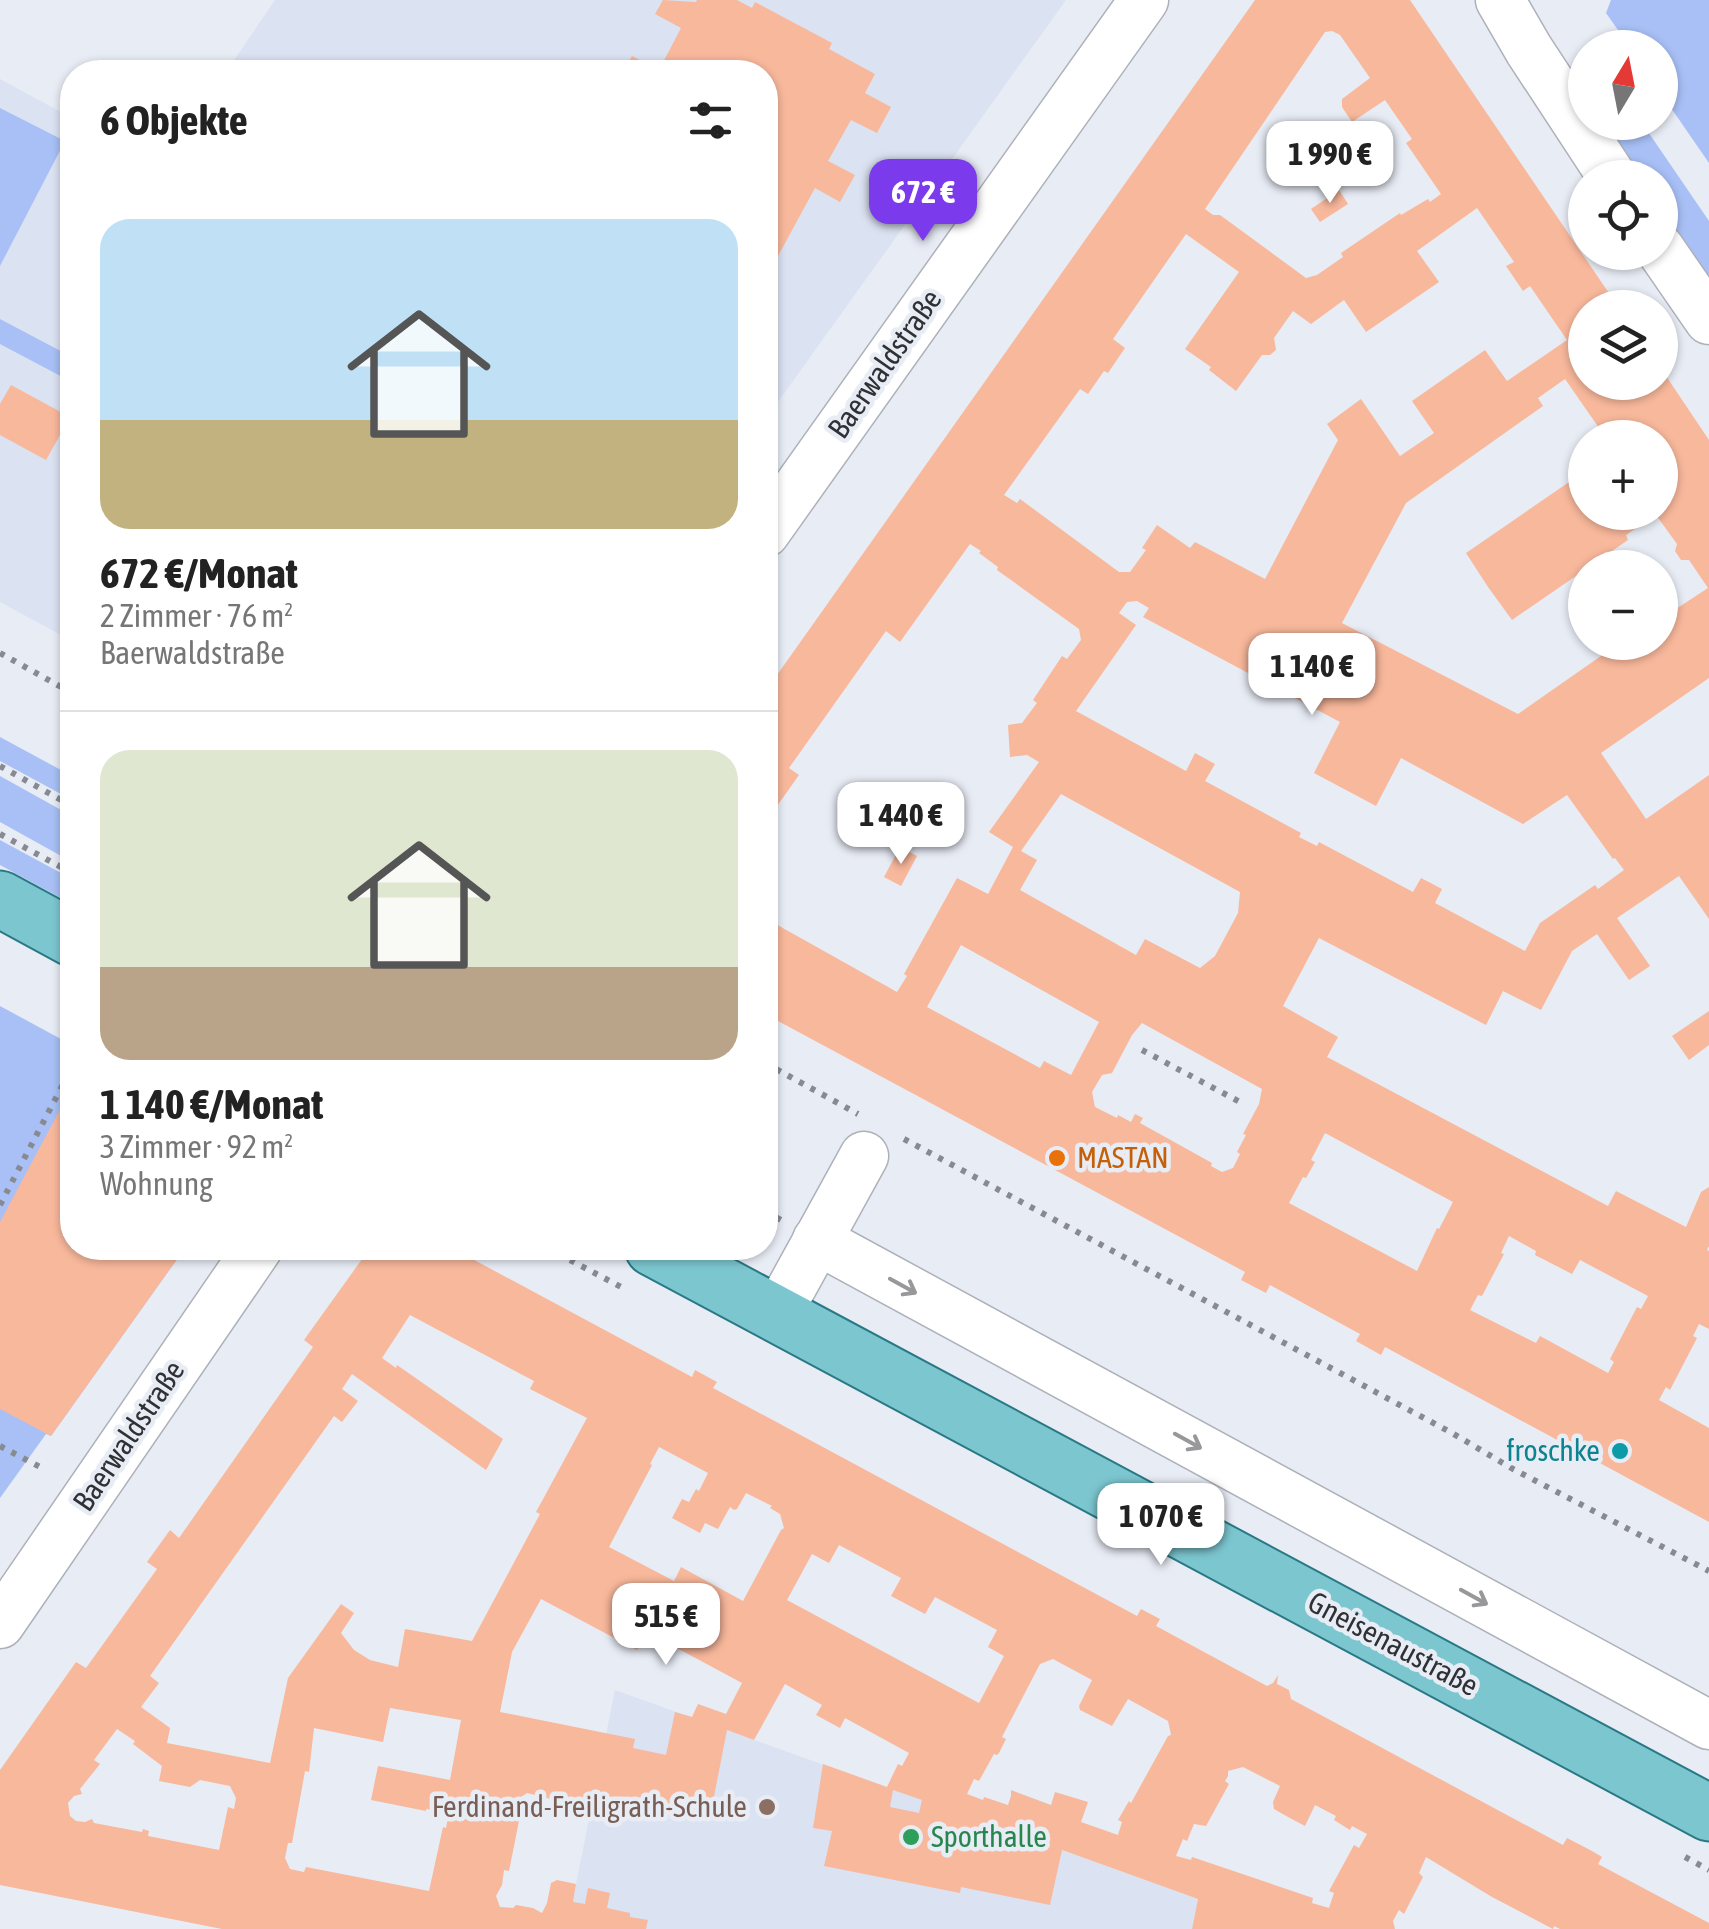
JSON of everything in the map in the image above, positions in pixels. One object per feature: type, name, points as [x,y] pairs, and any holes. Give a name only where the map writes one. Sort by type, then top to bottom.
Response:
[{"type":"main road","points":[[0,899],[60,932]]},
{"type":"main road","name":"Gneisenaustraße","points":[[676,1260],[1709,1813]]},
{"type":"street","name":"Baerwaldstraße","points":[[778,514],[1144,0]]},
{"type":"street","points":[[1500,0],[1601,160]]},
{"type":"street","points":[[1674,270],[1709,320]]},
{"type":"street","points":[[777,1314],[871,1134]]},
{"type":"street","points":[[817,1240],[1709,1725]]},
{"type":"street","name":"Baerwaldstraße","points":[[0,1624],[250,1260]]},
{"type":"path","points":[[0,654],[60,686]]},
{"type":"path","points":[[0,766],[60,799]]},
{"type":"path","points":[[0,834],[60,866]]},
{"type":"path","points":[[1142,1050],[1240,1102]]},
{"type":"path","points":[[778,1072],[871,1134],[1709,1571]]},
{"type":"path","points":[[0,1205],[60,1090]]},
{"type":"path","points":[[0,1446],[42,1468]]},
{"type":"shaded area","points":[[275,0],[1066,0],[778,402],[778,60],[234,60]]},
{"type":"shaded area","points":[[1611,0],[1709,0],[1709,163],[1678,118],[1678,30],[1618,30],[1606,13]]},
{"type":"shaded area","points":[[0,79],[60,112],[60,634],[0,602]]},
{"type":"shaded area","points":[[0,108],[60,138],[60,151],[0,266]]},
{"type":"shaded area","points":[[1614,140],[1654,140],[1667,160],[1628,160]]},
{"type":"shaded area","points":[[1678,176],[1709,221],[1709,279],[1678,233]]},
{"type":"shaded area","points":[[0,319],[60,351],[60,376],[0,344]]},
{"type":"shaded area","points":[[0,737],[60,770],[60,794],[0,761]]},
{"type":"shaded area","points":[[0,776],[60,809],[60,855],[0,822]]},
{"type":"shaded area","points":[[0,840],[60,872],[60,898],[0,865]]},
{"type":"shaded area","points":[[0,1006],[60,1038],[60,1260],[176,1260],[51,1436],[46,1434],[0,1498]]},
{"type":"shaded area","name":"Ferdinand-Freiligrath-Schule","points":[[615,1690],[1198,1899],[1192,1929],[567,1929]]},
{"type":"building","points":[[663,0],[737,0],[752,8],[755,2],[832,43],[829,49],[875,74],[865,93],[891,107],[877,133],[851,120],[828,161],[855,175],[840,202],[815,188],[778,256],[778,60],[664,60],[681,28],[655,14]]},
{"type":"building","points":[[1255,0],[1410,0],[1568,233],[1568,270],[1593,270],[1607,290],[1568,290],[1568,383],[1565,379],[1538,398],[1543,406],[1406,503],[1342,623],[1518,714],[1595,660],[1678,660],[1678,608],[1708,588],[1689,560],[1681,560],[1675,550],[1677,544],[1667,530],[1678,530],[1678,420],[1593,420],[1580,400],[1678,400],[1678,394],[1709,440],[1709,678],[1601,753],[1646,819],[1709,775],[1709,919],[1679,876],[1617,918],[1650,966],[1629,980],[1597,934],[1572,951],[1541,1010],[1503,991],[1486,1025],[1319,938],[1283,1006],[1338,1037],[1327,1057],[1608,1206],[1616,1191],[1686,1227],[1701,1192],[1709,1187],[1709,1329],[1699,1324],[1693,1336],[1697,1338],[1670,1390],[1666,1387],[1659,1400],[1709,1428],[1709,1522],[1385,1347],[1381,1355],[1356,1341],[1360,1334],[1270,1285],[1266,1293],[1241,1280],[1245,1272],[778,1021],[778,925],[897,992],[957,878],[988,894],[1013,847],[989,832],[1039,762],[1027,755],[1010,757],[1008,725],[1022,723],[1037,703],[1033,700],[1062,656],[1067,659],[1081,640],[1079,629],[997,570],[970,544],[900,642],[886,631],[789,768],[799,775],[778,805],[778,674]],"holes":[[[1325,32],[1340,35],[1370,78],[1342,99],[1342,107],[1352,122],[1385,100],[1412,139],[1406,143],[1441,194],[1400,213],[1341,253],[1343,257],[1317,275],[1306,278],[1220,215],[1205,209]],[[1477,208],[1514,262],[1506,266],[1523,291],[1530,286],[1567,340],[1507,381],[1485,350],[1412,401],[1434,433],[1400,456],[1361,399],[1327,424],[1338,440],[1265,579],[1195,542],[1190,548],[1157,525],[1130,572],[1119,572],[1020,499],[1017,503],[1004,495],[1080,389],[1088,394],[1104,371],[1108,373],[1125,348],[1113,339],[1186,234],[1239,272],[1185,349],[1236,391],[1262,355],[1276,350],[1274,338],[1293,311],[1311,324],[1344,300],[1366,332],[1439,282],[1417,251]],[[1137,601],[1149,608],[1143,617],[1340,722],[1314,773],[1376,806],[1401,758],[1523,824],[1567,795],[1624,870],[1540,923],[1525,951],[1435,903],[1442,889],[1421,878],[1413,892],[1319,842],[1317,846],[1299,837],[1301,833],[1205,781],[1215,764],[1195,753],[1186,771],[1076,711],[1136,625],[1119,613],[1127,602]],[[1061,794],[1240,892],[1238,913],[1215,956],[1200,968],[1145,939],[1136,955],[1020,890],[1037,860],[1021,851]],[[961,945],[1099,1022],[1071,1075],[1044,1061],[1040,1068],[927,1007]],[[1142,1023],[1262,1089],[1233,1168],[1222,1172],[1211,1166],[1212,1163],[1140,1123],[1143,1118],[1135,1114],[1131,1122],[1095,1107],[1092,1092],[1102,1075],[1112,1073]],[[1325,1133],[1453,1202],[1417,1271],[1289,1203],[1315,1162],[1311,1160]],[[1509,1236],[1572,1274],[1580,1260],[1648,1296],[1641,1309],[1637,1307],[1610,1359],[1614,1362],[1608,1373],[1540,1336],[1536,1343],[1470,1310],[1478,1295],[1482,1296],[1504,1254],[1501,1253]]]},
{"type":"building","points":[[1339,190],[1348,204],[1320,222],[1311,209]]},
{"type":"building","points":[[11,385],[60,412],[60,435],[46,460],[0,435],[0,404]]},
{"type":"building","points":[[1568,483],[1568,530],[1634,530],[1626,535],[1628,540],[1614,550],[1568,550],[1568,581],[1512,620],[1466,553]]},
{"type":"building","points":[[900,847],[917,856],[901,886],[884,877]]},
{"type":"building","points":[[1709,1011],[1709,1045],[1689,1060],[1672,1036]]},
{"type":"building","points":[[60,1110],[60,1260],[176,1260],[51,1436],[0,1409],[0,1222]]},
{"type":"building","points":[[361,1260],[474,1260],[692,1377],[695,1370],[717,1382],[713,1388],[1137,1616],[1141,1609],[1160,1619],[1156,1626],[1267,1686],[1278,1675],[1277,1684],[1289,1690],[1291,1699],[1563,1845],[1567,1838],[1592,1851],[1602,1857],[1598,1864],[1709,1923],[1709,1929],[1553,1929],[1426,1857],[1419,1873],[1423,1877],[1404,1914],[1399,1910],[1393,1921],[1395,1929],[1192,1929],[1198,1899],[1062,1850],[1050,1905],[961,1887],[960,1893],[824,1866],[832,1831],[813,1828],[823,1764],[887,1787],[898,1764],[902,1766],[909,1753],[845,1718],[840,1728],[816,1715],[822,1705],[785,1684],[754,1740],[727,1730],[710,1817],[679,1811],[677,1816],[626,1806],[628,1800],[595,1794],[591,1812],[527,1793],[518,1799],[516,1815],[520,1816],[509,1871],[504,1870],[496,1896],[500,1907],[516,1905],[542,1913],[551,1883],[557,1880],[576,1884],[573,1902],[585,1904],[588,1888],[610,1893],[607,1908],[648,1920],[646,1929],[222,1929],[0,1885],[0,1770],[76,1662],[86,1668],[157,1569],[147,1562],[170,1530],[179,1538],[313,1347],[304,1340]],"holes":[[[410,1315],[534,1381],[530,1389],[587,1418],[472,1641],[405,1629],[398,1667],[370,1660],[354,1650],[341,1633],[354,1613],[341,1604],[288,1678],[270,1763],[167,1743],[170,1728],[141,1707],[159,1683],[150,1676],[334,1416],[342,1422],[358,1401],[342,1389],[352,1374],[486,1470],[503,1439],[382,1358]],[[659,1447],[708,1473],[699,1491],[696,1489],[689,1502],[682,1499],[672,1518],[700,1533],[705,1523],[718,1529],[730,1507],[737,1509],[746,1493],[780,1514],[784,1528],[743,1601],[681,1567],[674,1581],[609,1547]],[[839,1545],[901,1578],[891,1596],[925,1614],[935,1597],[997,1630],[988,1647],[1004,1656],[979,1703],[787,1600],[812,1554],[829,1563]],[[541,1599],[637,1650],[647,1632],[742,1683],[726,1714],[698,1704],[692,1717],[675,1712],[666,1755],[633,1748],[635,1739],[500,1712],[512,1652]],[[1053,1659],[1092,1680],[1080,1710],[1112,1726],[1128,1699],[1168,1721],[1171,1735],[1118,1820],[1122,1822],[1118,1835],[1081,1822],[1088,1802],[1055,1792],[1051,1805],[1011,1790],[1008,1805],[967,1794],[974,1779],[979,1781],[994,1754],[999,1753],[1006,1739],[1002,1737],[1040,1664]],[[390,1708],[461,1720],[450,1780],[378,1766],[371,1800],[449,1813],[429,1891],[306,1867],[304,1872],[290,1869],[285,1858],[288,1843],[292,1843],[305,1771],[309,1772],[314,1728],[383,1742]],[[117,1729],[162,1766],[159,1781],[190,1787],[200,1780],[230,1786],[236,1798],[234,1809],[228,1807],[219,1850],[148,1836],[149,1831],[143,1829],[142,1832],[94,1823],[92,1819],[76,1821],[70,1816],[68,1803],[82,1794],[80,1789],[100,1764],[94,1760]],[[1243,1767],[1280,1786],[1274,1809],[1305,1826],[1315,1805],[1336,1816],[1334,1820],[1350,1830],[1352,1826],[1367,1834],[1359,1848],[1354,1845],[1329,1891],[1334,1893],[1329,1908],[1312,1903],[1313,1898],[1192,1857],[1191,1860],[1176,1856],[1194,1824],[1206,1826],[1229,1784],[1225,1781],[1228,1771]],[[893,1790],[922,1800],[919,1813],[890,1807]],[[995,1826],[1015,1833],[1009,1852],[989,1843]]]},
{"type":"place","name":"MASTAN","points":[[1057,1158]]},
{"type":"place","name":"froschke","points":[[1620,1451]]},
{"type":"place","name":"Ferdinand-Freiligrath-Schule","points":[[767,1807]]},
{"type":"place","name":"Sporthalle","points":[[911,1837]]}]
